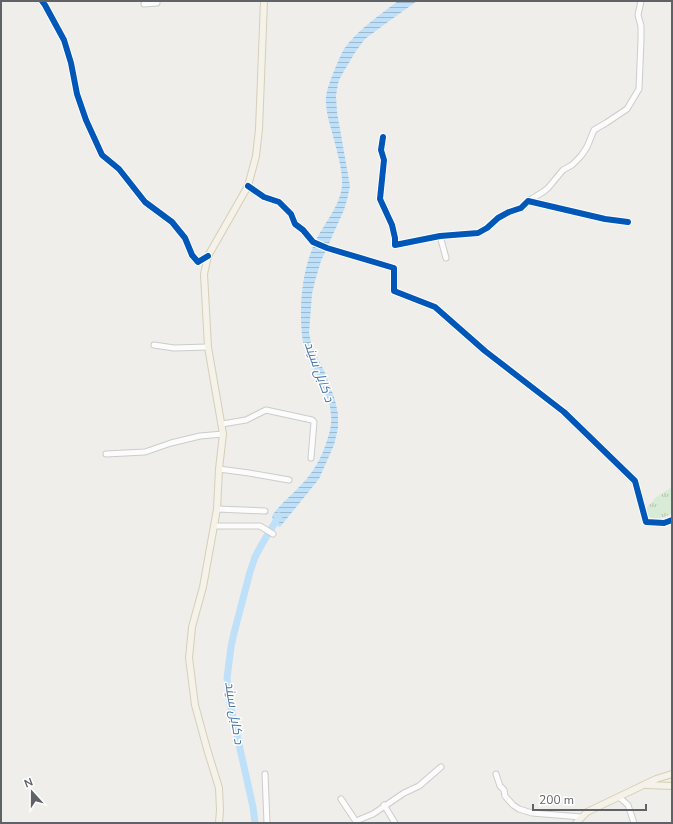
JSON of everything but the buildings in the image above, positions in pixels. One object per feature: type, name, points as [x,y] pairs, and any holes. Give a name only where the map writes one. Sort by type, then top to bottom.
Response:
[{"type":"main road","points":[[219,823],[219,788],[195,705],[189,658],[192,627],[203,587],[217,509],[223,434],[208,347],[204,274],[208,256],[248,186],[256,156],[259,129],[264,1]]},
{"type":"main road","points":[[576,823],[587,812],[656,779],[672,774]]},
{"type":"main road","points":[[645,785],[672,786]]},
{"type":"street","points":[[42,1],[64,40],[71,63],[77,94],[86,120],[102,155],[119,169],[145,202],[172,222],[185,238],[192,255],[198,262],[208,256]]},
{"type":"street","points":[[144,4],[157,3],[157,1]]},
{"type":"street","points":[[383,137],[381,150],[384,160],[380,198],[392,225],[395,245],[440,236],[478,233],[487,228],[498,218],[521,208],[528,201],[548,188],[563,170],[572,165],[581,156],[587,147],[594,130],[606,124],[627,109],[639,89],[641,26],[638,15],[641,1]]},
{"type":"street","points":[[248,186],[264,197],[279,202],[291,214],[295,224],[303,230],[313,242],[327,248],[394,268],[394,291],[435,307],[485,351],[564,412],[635,481],[646,522],[664,523],[672,520]]},
{"type":"street","points":[[528,201],[605,219],[628,222]]},
{"type":"street","points":[[440,236],[446,258]]},
{"type":"street","points":[[154,345],[174,348],[208,347]]},
{"type":"street","points":[[222,424],[246,420],[266,410],[312,420],[314,422],[311,458]]},
{"type":"street","points":[[106,454],[145,452],[178,441],[200,436],[223,434]]},
{"type":"street","points":[[219,469],[289,480]]},
{"type":"street","points":[[217,509],[265,510]]},
{"type":"street","points":[[214,526],[260,526],[273,534]]},
{"type":"street","points":[[341,799],[357,822],[373,814],[384,805],[404,793],[419,786],[441,767]]},
{"type":"street","points":[[266,774],[267,823]]},
{"type":"street","points":[[496,774],[500,786],[504,790],[505,796],[519,809],[532,813],[581,817]]},
{"type":"street","points":[[619,797],[628,805],[634,823]]},
{"type":"street","points":[[384,805],[395,823]]},
{"type":"green space","points":[[672,487],[672,513],[656,519],[647,515],[647,507],[655,498]]},
{"type":"water","points":[[398,1],[417,1],[365,39],[339,80],[336,96],[337,112],[350,186],[344,210],[321,261],[315,281],[312,294],[309,333],[312,347],[326,375],[335,400],[338,414],[338,428],[334,445],[319,479],[280,527],[274,524],[272,516],[311,473],[323,453],[330,430],[330,405],[326,393],[309,360],[302,336],[301,324],[301,298],[308,261],[317,238],[337,204],[342,186],[340,164],[327,112],[327,90],[344,49],[369,23]]},
{"type":"waterway","name":"د کابل سيند","points":[[255,823],[253,807],[230,704],[227,678],[234,633],[250,572],[255,557],[279,516]]},
{"type":"cycle path","points":[[42,1],[64,40],[71,63],[77,94],[86,120],[102,155],[119,169],[145,202],[172,222],[185,238],[192,255],[198,262],[208,256]]},
{"type":"cycle path","points":[[383,137],[381,150],[384,160],[380,199],[392,225],[395,245],[440,236],[478,233],[487,228],[498,218],[521,208],[528,201],[605,219],[628,222]]},
{"type":"cycle path","points":[[248,186],[264,197],[279,202],[291,214],[295,224],[303,230],[313,242],[327,248],[394,268],[394,291],[435,307],[485,351],[564,412],[635,481],[646,522],[664,523],[672,520]]}]
